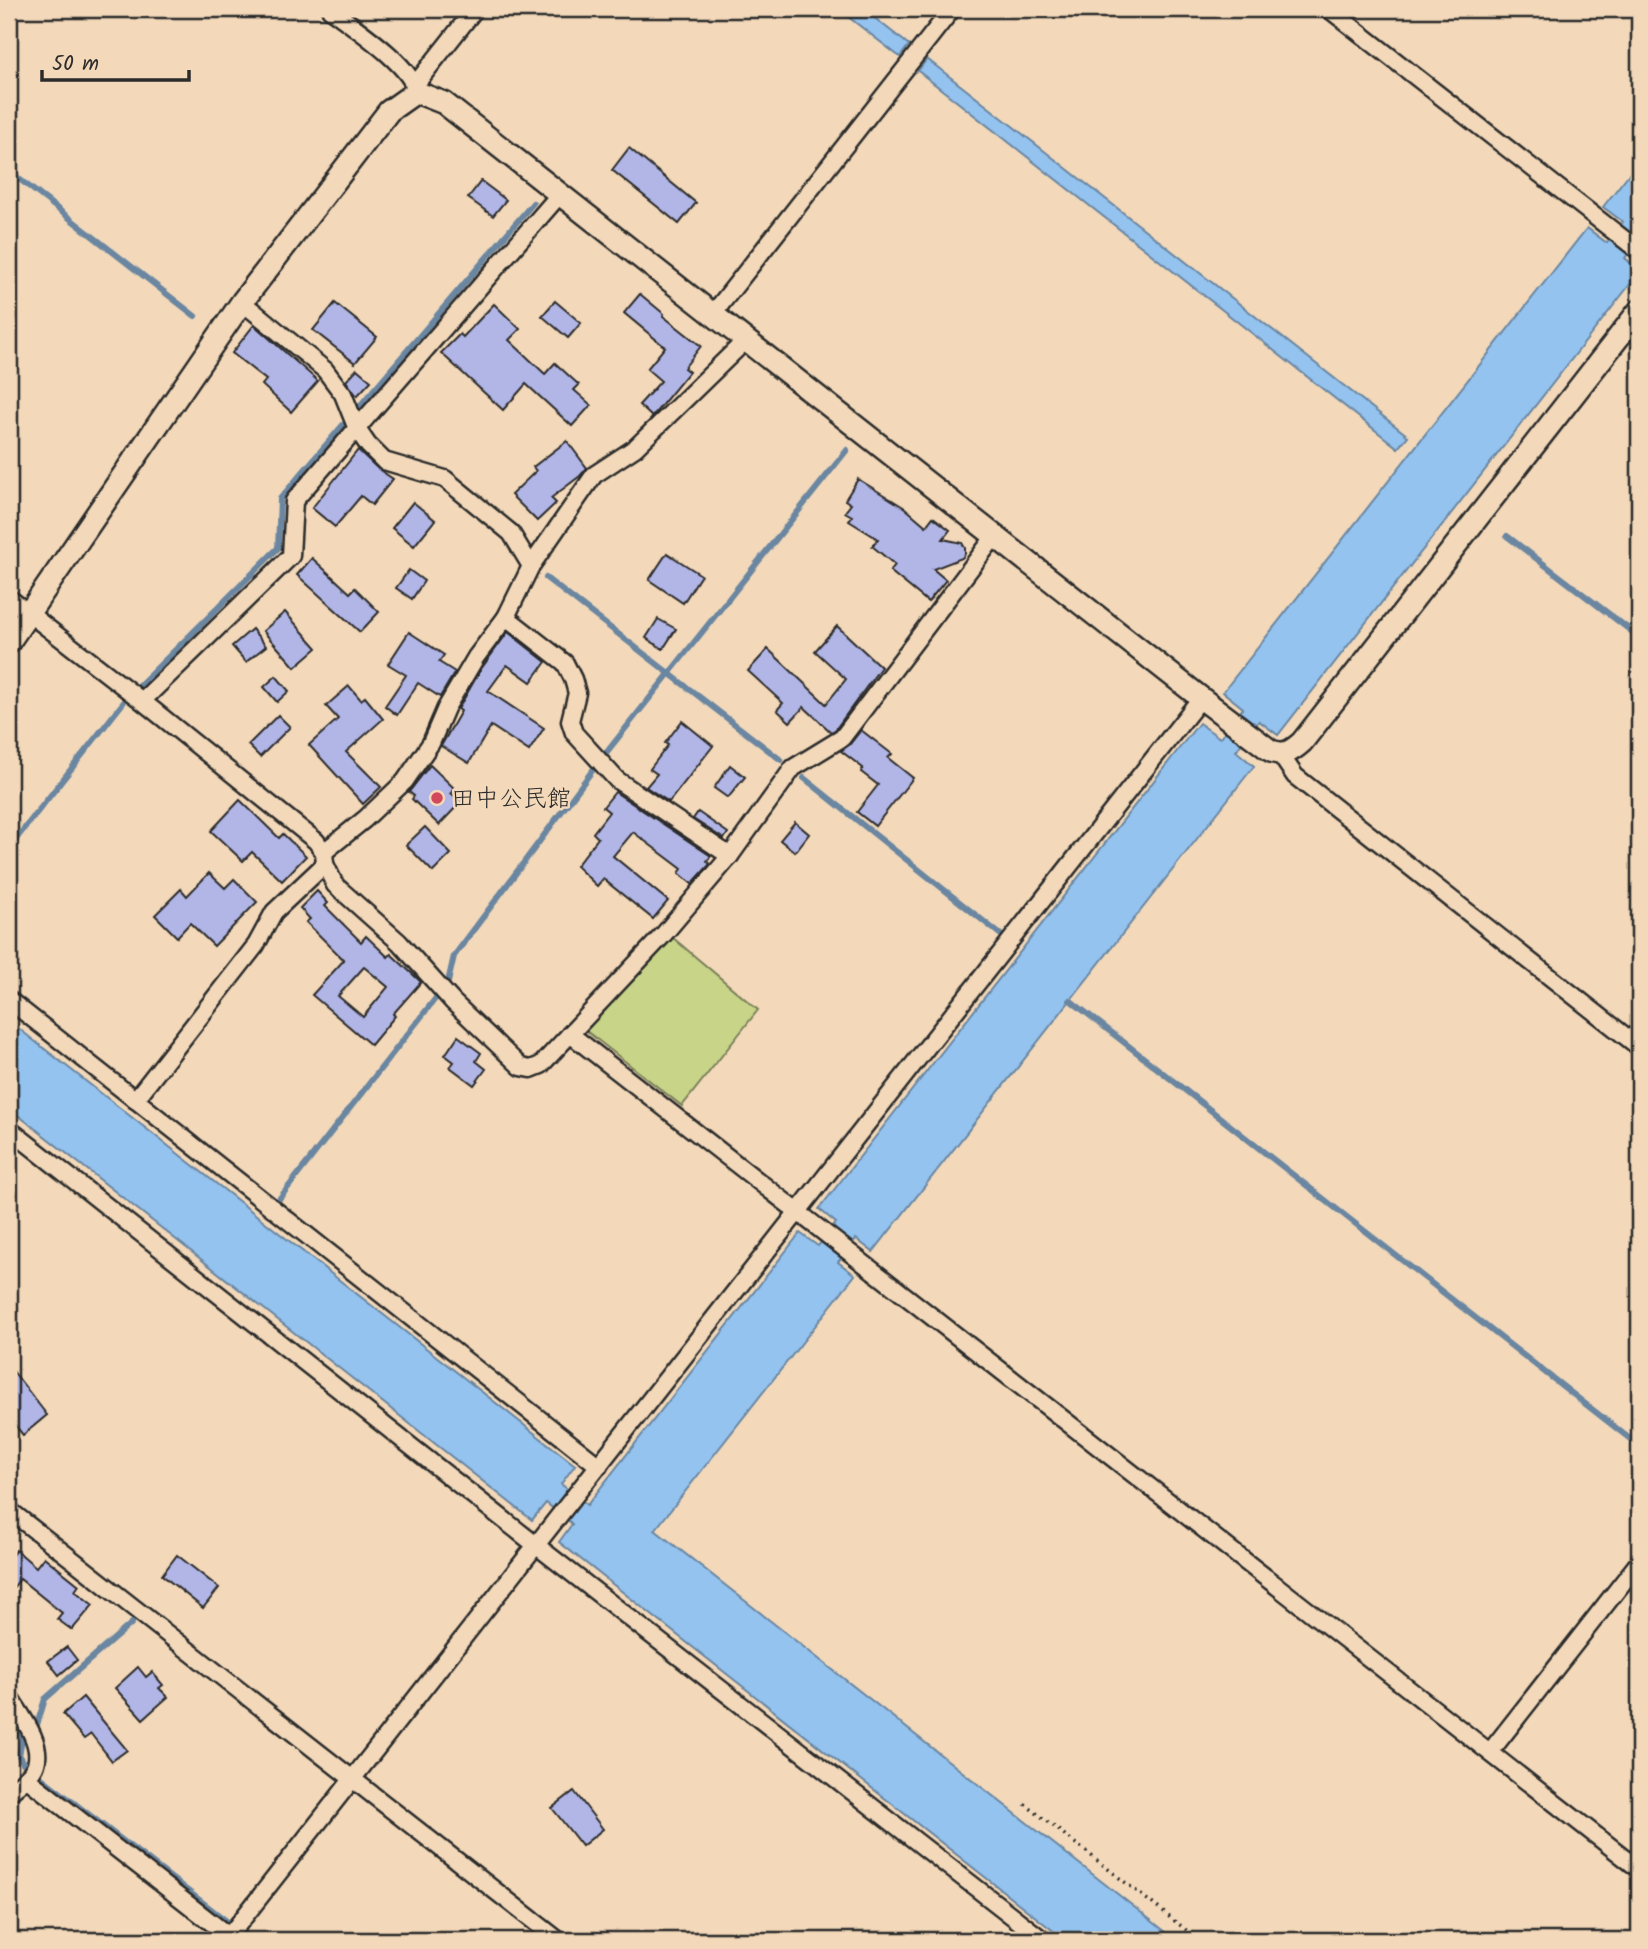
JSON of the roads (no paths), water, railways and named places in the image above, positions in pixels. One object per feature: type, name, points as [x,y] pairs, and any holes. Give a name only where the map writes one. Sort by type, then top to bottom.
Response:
[{"type":"street","points":[[330,9],[397,61],[416,89],[444,103],[1201,698],[1271,751],[1280,754],[1291,751],[1302,743],[1639,311]]},
{"type":"street","points":[[9,642],[242,302],[389,111],[416,89],[475,9]]},
{"type":"street","points":[[713,314],[952,9]]},
{"type":"street","points":[[1329,9],[1638,250]]},
{"type":"street","points":[[142,701],[291,556],[294,502],[560,194]]},
{"type":"street","points":[[242,302],[326,370],[343,394],[357,429],[384,461],[445,479],[511,533],[531,566]]},
{"type":"street","points":[[135,1100],[256,945],[274,912],[325,858],[405,781],[431,743],[446,708],[476,657],[506,617],[531,566],[594,475],[635,448],[746,340]]},
{"type":"street","points":[[9,598],[316,841],[335,884],[399,942],[453,1002],[521,1067],[531,1069],[541,1065],[664,934],[730,856],[793,768],[842,737],[995,536]]},
{"type":"street","points":[[506,617],[565,663],[577,693],[570,721],[574,733],[617,780],[730,856]]},
{"type":"street","points":[[26,1778],[228,1939],[1201,698]]},
{"type":"street","points":[[1280,754],[1295,776],[1639,1046]]},
{"type":"street","points":[[9,1000],[599,1466]]},
{"type":"street","points":[[570,1034],[1639,1869]]},
{"type":"street","points":[[9,1129],[537,1546],[1043,1940]]},
{"type":"street","points":[[9,1510],[558,1940]]},
{"type":"street","points":[[1490,1752],[1639,1562]]},
{"type":"street","points":[[9,1696],[36,1747],[36,1764],[26,1778],[9,1793]]},
{"type":"water","points":[[838,9],[863,9],[909,45],[900,57]]},
{"type":"water","points":[[927,59],[1408,436],[1398,448],[918,71]]},
{"type":"water","points":[[1639,161],[1639,239],[1625,258],[1639,273],[1278,735],[1259,721],[1236,751],[1254,766],[873,1252],[856,1239],[838,1262],[855,1275],[655,1530],[1176,1940],[1065,1940],[559,1542],[572,1524],[569,1521],[546,1503],[532,1520],[9,1108],[9,1021],[575,1465],[561,1484],[587,1505],[800,1233],[818,1246],[836,1223],[819,1209],[1199,723],[1220,738],[1243,708],[1223,692],[1587,228],[1607,243],[1623,222],[1603,207]]},
{"type":"waterway","points":[[9,171],[195,316]]},
{"type":"waterway","points":[[359,407],[533,203]]},
{"type":"waterway","points":[[139,686],[278,548],[280,499],[343,425]]},
{"type":"waterway","points":[[606,753],[847,450]]},
{"type":"waterway","points":[[1507,536],[1639,637]]},
{"type":"waterway","points":[[546,578],[781,760]]},
{"type":"waterway","points":[[9,848],[123,703]]},
{"type":"waterway","points":[[448,982],[454,956],[592,771]]},
{"type":"waterway","points":[[804,778],[1001,935]]},
{"type":"waterway","points":[[279,1199],[435,999]]},
{"type":"waterway","points":[[1070,1000],[1639,1446]]},
{"type":"waterway","points":[[36,1728],[45,1699],[132,1623]]},
{"type":"waterway","points":[[9,1719],[22,1738],[19,1756],[23,1763]]},
{"type":"waterway","points":[[38,1775],[228,1922]]},
{"type":"waterway","points":[[245,1936],[251,1940]]},
{"type":"place","name":"田中公民館","points":[[437,798]]}]
